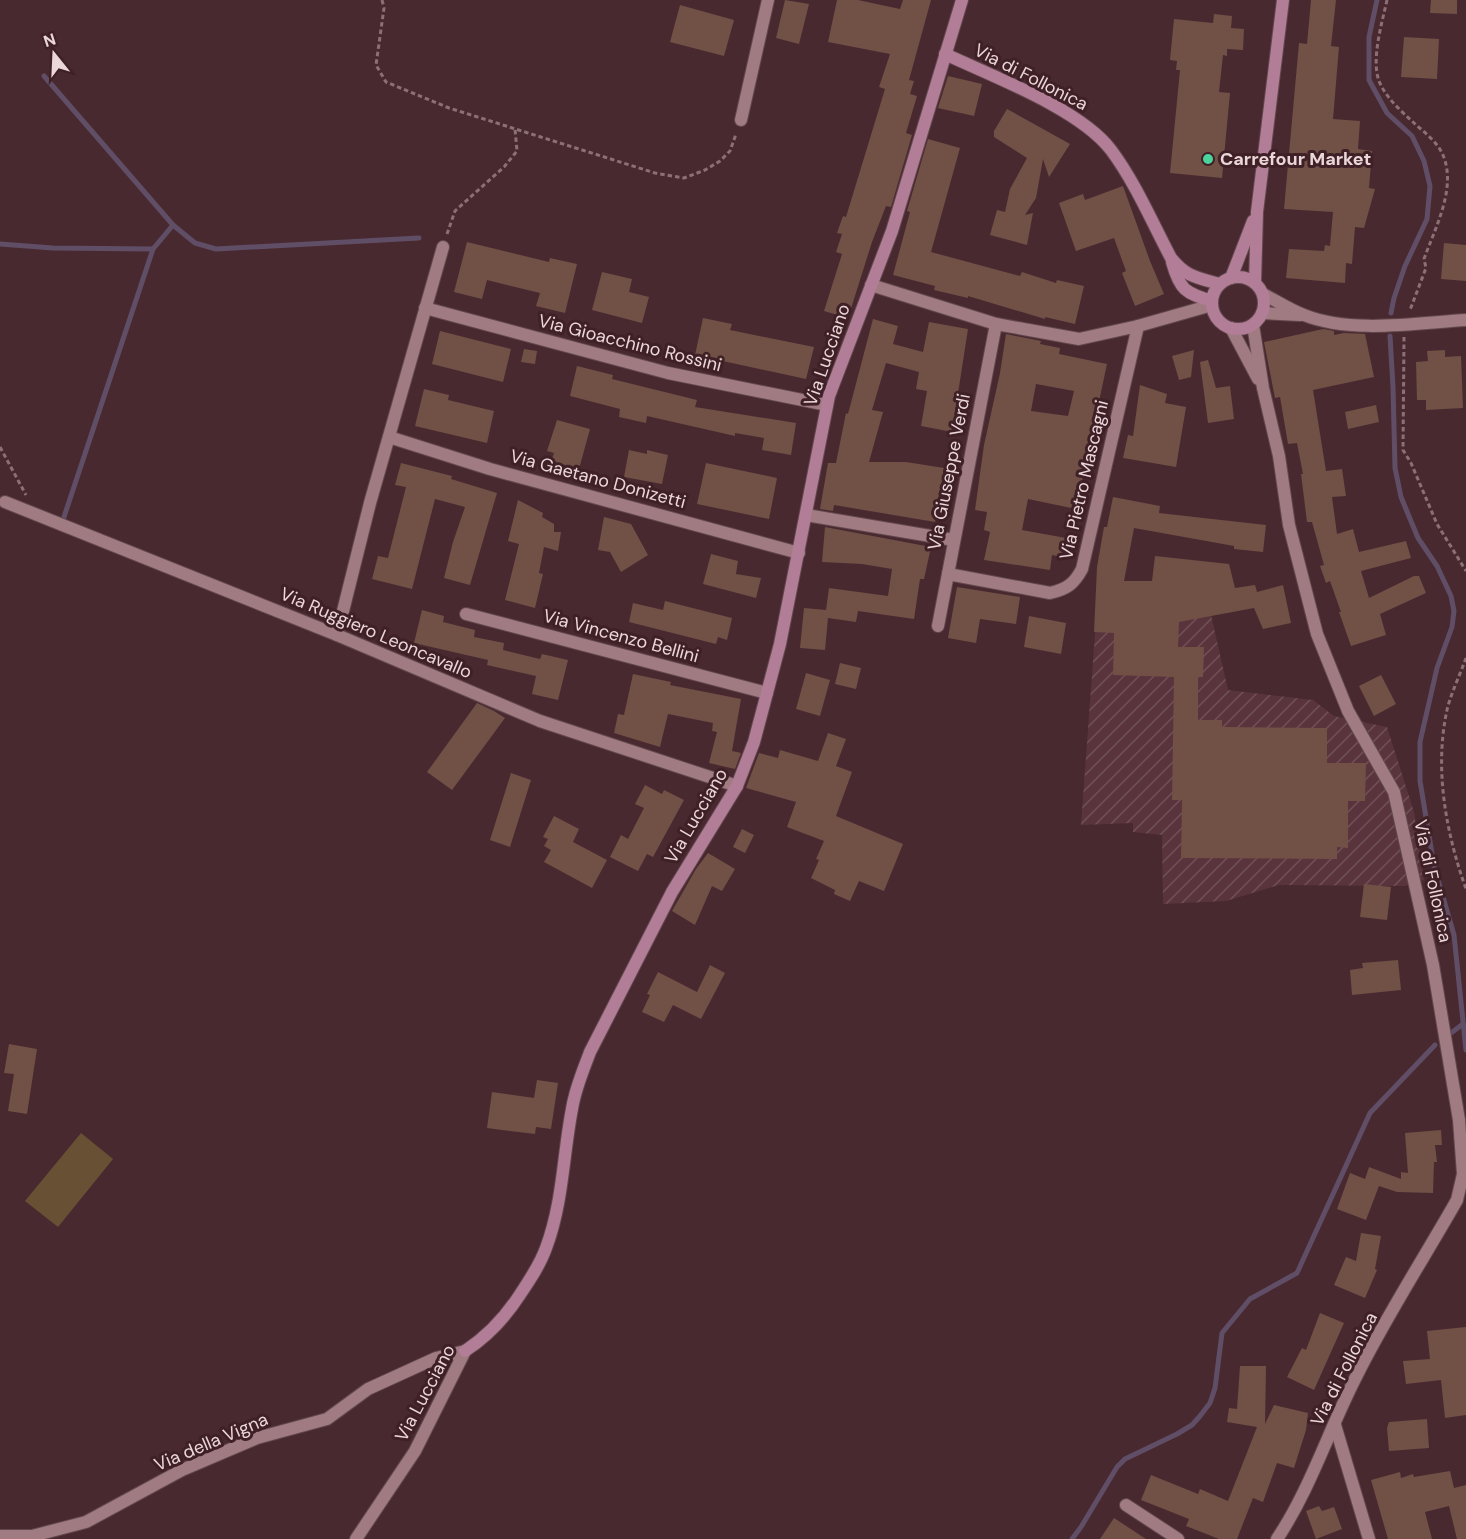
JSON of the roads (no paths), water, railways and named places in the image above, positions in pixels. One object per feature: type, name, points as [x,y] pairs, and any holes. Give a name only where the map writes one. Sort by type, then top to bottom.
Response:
[{"type":"street","points":[[741,120],[768,0]]},
{"type":"street","name":"Via Lucciano","points":[[356,1539],[415,1451],[465,1351],[486,1337],[507,1315],[546,1250],[556,1215],[572,1108],[590,1052],[672,892],[737,786],[754,742],[780,644],[827,405],[840,365],[892,231],[962,0]]},
{"type":"street","points":[[1255,283],[1257,212],[1283,0]]},
{"type":"street","name":"Via di Follonica","points":[[945,54],[1035,96],[1088,126],[1110,149],[1126,174],[1171,258],[1181,287],[1212,303]]},
{"type":"street","points":[[1257,212],[1226,281],[1215,292],[1212,303],[1217,318],[1231,328],[1239,329],[1253,325],[1262,314],[1263,294]]},
{"type":"street","points":[[337,635],[370,503],[443,247]]},
{"type":"street","name":"Via di Follonica","points":[[1171,258],[1186,274],[1226,281]]},
{"type":"street","points":[[1226,281],[1244,278],[1255,283],[1263,294],[1305,315]]},
{"type":"street","points":[[871,285],[996,324],[1079,339],[1138,326],[1212,303]]},
{"type":"street","name":"Via Gioacchino Rossini","points":[[425,309],[668,374],[827,405]]},
{"type":"street","points":[[1262,314],[1305,315],[1354,324],[1466,320]]},
{"type":"street","name":"Via Giuseppe Verdi","points":[[938,626],[996,324]]},
{"type":"street","name":"Via di Follonica","points":[[1253,325],[1263,388],[1279,456],[1289,525],[1317,634],[1348,711],[1394,792],[1432,965],[1462,1119],[1463,1173],[1457,1200],[1357,1375],[1290,1519],[1277,1539]]},
{"type":"street","name":"Via Pietro Mascagni","points":[[948,574],[1050,593],[1064,590],[1075,582],[1082,569],[1138,326]]},
{"type":"street","name":"Via di Follonica","points":[[1231,328],[1263,388]]},
{"type":"street","name":"Via Gaetano Donizetti","points":[[389,436],[490,469],[799,553]]},
{"type":"street","name":"Via Ruggiero Leoncavallo","points":[[5,502],[337,635],[540,721],[737,786]]},
{"type":"street","points":[[806,515],[954,540]]},
{"type":"street","name":"Via Vincenzo Bellini","points":[[466,614],[767,693]]},
{"type":"street","name":"Via della Vigna","points":[[0,1536],[32,1536],[86,1522],[182,1470],[256,1438],[327,1419],[368,1389],[436,1358],[465,1351]]},
{"type":"street","points":[[1335,1425],[1369,1539]]},
{"type":"street","points":[[1126,1505],[1178,1539]]},
{"type":"waterway","points":[[1377,0],[1369,37],[1369,80],[1387,113],[1412,136],[1424,161],[1430,186],[1427,219],[1405,266],[1391,313]]},
{"type":"waterway","points":[[44,76],[173,225],[195,243],[216,249],[419,238]]},
{"type":"waterway","points":[[63,520],[153,249],[173,225]]},
{"type":"waterway","points":[[0,244],[53,248],[153,249]]},
{"type":"waterway","points":[[1390,336],[1395,468],[1401,497],[1418,538],[1437,566],[1451,596],[1454,611],[1452,627],[1437,668],[1420,742],[1420,781],[1434,866],[1454,935],[1466,1050]]},
{"type":"waterway","points":[[1451,1033],[1463,1024]]},
{"type":"waterway","points":[[1072,1539],[1117,1467],[1125,1459],[1192,1425],[1210,1403],[1215,1388],[1222,1333],[1250,1299],[1297,1273],[1370,1113],[1435,1045]]},
{"type":"place","name":"Carrefour Market","points":[[1208,159]]}]
